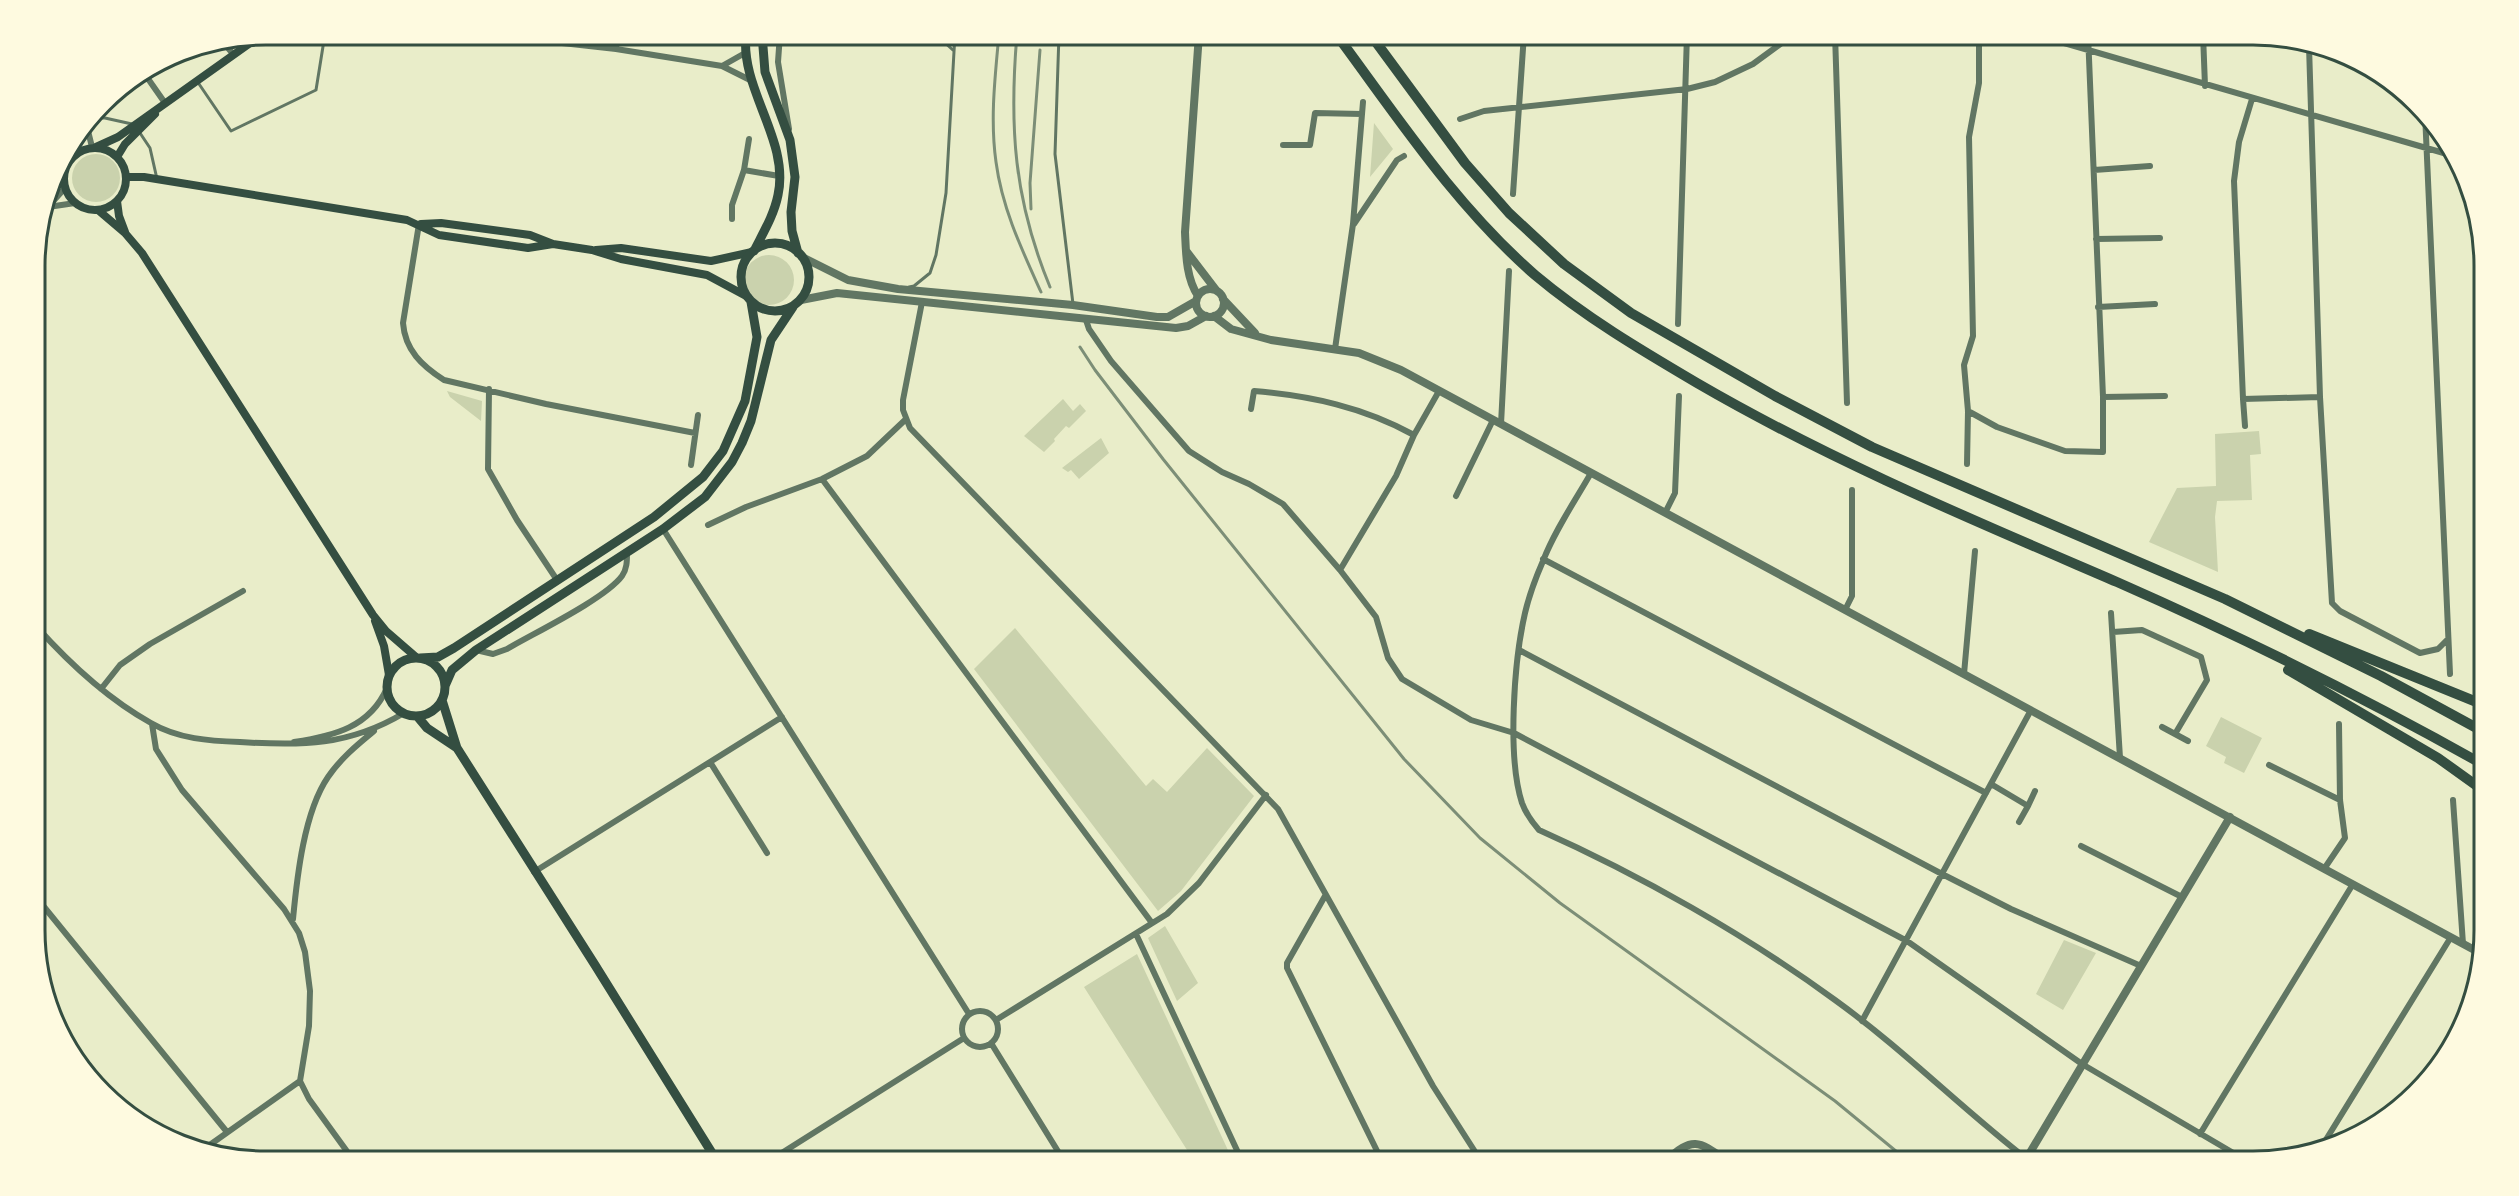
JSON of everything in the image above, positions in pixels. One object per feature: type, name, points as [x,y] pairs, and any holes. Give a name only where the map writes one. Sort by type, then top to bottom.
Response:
[{"type":"highway","points":[[1344,45],[1401,125],[1455,194],[1533,273],[1604,327],[1729,401],[1846,463],[1959,515],[2215,626],[2383,710],[2474,760]]},
{"type":"highway","points":[[1378,45],[1443,136],[1494,197],[1564,264],[1631,313],[1775,396],[1872,447],[2225,599],[2474,701]]},
{"type":"highway","points":[[2225,599],[2381,676],[2474,727]]},
{"type":"highway","points":[[2215,626],[2438,758],[2474,784]]},
{"type":"main road","points":[[389,675],[400,662],[418,657],[438,657],[557,580],[679,498],[703,477],[723,451],[740,416],[751,374],[757,337],[749,299],[741,278],[743,268],[774,209],[779,194],[775,149],[752,81],[746,45]]},
{"type":"main road","points":[[126,177],[157,179],[396,218],[419,224],[441,223],[530,235],[553,244],[592,250],[621,260],[707,275],[749,299],[760,308],[783,311],[801,300],[809,280],[808,270],[800,255],[791,222],[795,177],[790,140],[765,72],[763,45]]},
{"type":"main road","points":[[76,154],[109,142],[136,128],[164,103],[245,46]]},
{"type":"main road","points":[[117,157],[136,128]]},
{"type":"main road","points":[[94,147],[104,149],[117,157],[126,177],[125,186],[117,201],[125,233]]},
{"type":"main road","points":[[63,180],[75,203],[98,210],[125,233],[142,253],[373,615],[386,632],[418,657],[428,660],[440,670],[445,686]]},
{"type":"main road","points":[[98,210],[117,201]]},
{"type":"main road","points":[[592,250],[621,248],[711,261],[753,251],[770,244],[780,244],[800,255]]},
{"type":"main road","points":[[711,1151],[457,748],[442,700],[452,669],[476,650],[663,529],[705,497],[732,462],[751,420],[771,340],[793,306]]},
{"type":"main road","points":[[373,615],[384,646],[389,675],[387,688],[392,703],[404,714],[417,716],[427,714],[442,700]]},
{"type":"main road","points":[[417,716],[427,728],[457,748]]},
{"type":"street","points":[[580,45],[722,66],[752,81]]},
{"type":"street","points":[[616,45],[616,49]]},
{"type":"street","points":[[779,45],[778,62],[790,140]]},
{"type":"street","points":[[1198,45],[1186,251],[1192,288],[1199,310],[1231,329],[1271,340],[1335,349],[1382,361],[2473,949]]},
{"type":"street","points":[[1513,194],[1523,45]]},
{"type":"street","points":[[1678,324],[1687,45]]},
{"type":"street","points":[[1460,119],[1484,111],[1687,89],[1715,82],[1753,64],[1779,45]]},
{"type":"street","points":[[1835,45],[1847,402]]},
{"type":"street","points":[[1967,464],[1968,411],[1964,365],[1973,336],[1969,137],[1979,83],[1978,45]]},
{"type":"street","points":[[2067,45],[2442,152]]},
{"type":"street","points":[[1968,411],[1997,427],[2064,451],[2103,452],[2103,397],[2089,45]]},
{"type":"street","points":[[2203,45],[2205,86]]},
{"type":"street","points":[[228,48],[233,54]]},
{"type":"street","points":[[722,66],[746,53]]},
{"type":"street","points":[[2309,53],[2320,397],[2332,603],[2340,611],[2421,652],[2438,649],[2447,640]]},
{"type":"street","points":[[148,79],[164,103]]},
{"type":"street","points":[[2245,426],[2234,181],[2239,142],[2252,99]]},
{"type":"street","points":[[1335,349],[1353,224],[1363,102]]},
{"type":"street","points":[[1283,146],[1310,145],[1315,113],[1362,114]]},
{"type":"street","points":[[2425,129],[2450,674]]},
{"type":"street","points":[[89,134],[94,147]]},
{"type":"street","points":[[732,219],[732,205],[744,170],[748,139]]},
{"type":"street","points":[[1353,224],[1397,160],[1404,156]]},
{"type":"street","points":[[2094,170],[2150,166]]},
{"type":"street","points":[[744,170],[779,176]]},
{"type":"street","points":[[56,198],[65,188]]},
{"type":"street","points":[[54,207],[75,203]]},
{"type":"street","points":[[419,224],[403,323],[407,343],[419,360],[444,380],[546,404],[695,433]]},
{"type":"street","points":[[2096,239],[2160,237]]},
{"type":"street","points":[[1186,251],[1223,299],[1257,335]]},
{"type":"street","points":[[800,255],[848,280],[898,289],[1073,305],[1157,317],[1168,317],[1197,299],[1204,290],[1216,290]]},
{"type":"street","points":[[1501,424],[1509,272]]},
{"type":"street","points":[[801,300],[837,293],[1176,328],[1188,326],[1223,308],[1223,299]]},
{"type":"street","points":[[922,302],[903,400],[905,420],[910,428],[1266,795],[1288,825],[1325,896],[1433,1086],[1475,1151]]},
{"type":"street","points":[[2098,307],[2156,304]]},
{"type":"street","points":[[1076,319],[1089,330],[1111,362],[1189,451],[1222,472],[1249,484],[1283,504],[1340,570],[1376,617],[1388,658],[1402,679],[1471,720],[1514,733],[1906,941],[2082,1064],[2230,1151]]},
{"type":"street","points":[[1086,320],[1089,330]]},
{"type":"street","points":[[489,389],[488,469],[517,520],[557,580]]},
{"type":"street","points":[[1251,409],[1254,391],[1299,395],[1349,406],[1393,423],[1414,435]]},
{"type":"street","points":[[1340,570],[1396,476],[1414,435],[1439,391]]},
{"type":"street","points":[[1665,513],[1675,493],[1679,396]]},
{"type":"street","points":[[2103,397],[2165,396]]},
{"type":"street","points":[[2243,399],[2320,397]]},
{"type":"street","points":[[691,465],[698,415]]},
{"type":"street","points":[[708,525],[746,507],[822,479],[867,456],[905,420]]},
{"type":"street","points":[[1456,496],[1493,420]]},
{"type":"street","points":[[1591,473],[1544,559],[1525,612],[1519,650],[1514,733],[1516,772],[1522,802],[1531,822],[1539,830],[1663,893],[1789,969],[1862,1021],[2015,1151]]},
{"type":"street","points":[[822,479],[1152,923]]},
{"type":"street","points":[[1845,610],[1852,596],[1852,490]]},
{"type":"street","points":[[663,529],[969,1014]]},
{"type":"street","points":[[1964,674],[1975,551]]},
{"type":"street","points":[[476,650],[493,654],[507,649],[591,600],[623,575],[627,553]]},
{"type":"street","points":[[1544,559],[1986,793]]},
{"type":"street","points":[[101,688],[120,665],[150,644],[243,591]]},
{"type":"street","points":[[2111,613],[2120,759]]},
{"type":"street","points":[[2113,632],[2142,630],[2201,657],[2207,680],[2175,734]]},
{"type":"street","points":[[45,636],[101,688],[152,724],[175,733],[207,740],[276,744],[321,743],[377,729]]},
{"type":"street","points":[[1519,650],[1942,874],[2011,909],[2141,966]]},
{"type":"street","points":[[276,744],[327,735],[354,726],[380,704],[387,688]]},
{"type":"street","points":[[1862,1021],[2031,710]]},
{"type":"street","points":[[293,920],[298,871],[305,839],[328,777],[350,751],[377,729],[404,714]]},
{"type":"street","points":[[534,872],[782,717]]},
{"type":"street","points":[[152,724],[156,749],[182,790],[293,920],[299,933],[305,952],[310,991],[309,1026],[300,1081],[309,1099],[347,1151]]},
{"type":"street","points":[[2324,868],[2345,838],[2340,800],[2339,724]]},
{"type":"street","points":[[2162,727],[2188,741]]},
{"type":"street","points":[[710,762],[767,854]]},
{"type":"street","points":[[2269,765],[2340,800]]},
{"type":"street","points":[[1991,784],[2028,806]]},
{"type":"street","points":[[2019,822],[2036,791]]},
{"type":"street","points":[[996,1020],[1167,914],[1193,889],[1266,795]]},
{"type":"street","points":[[2454,800],[2463,944]]},
{"type":"street","points":[[2031,1151],[2230,818]]},
{"type":"street","points":[[2081,846],[2182,897]]},
{"type":"street","points":[[2200,1134],[2354,884]]},
{"type":"street","points":[[1325,896],[1287,968],[1377,1151]]},
{"type":"street","points":[[45,908],[227,1132]]},
{"type":"street","points":[[1136,934],[1237,1151]]},
{"type":"street","points":[[2327,1138],[2451,937]]},
{"type":"street","points":[[981,1011],[996,1020],[998,1032],[992,1043],[976,1047],[964,1038],[961,1027],[969,1014],[981,1011]]},
{"type":"street","points":[[785,1151],[964,1038]]},
{"type":"street","points":[[992,1043],[1058,1151]]},
{"type":"street","points":[[211,1144],[300,1081]]},
{"type":"street","points":[[1676,1151],[1687,1145],[1702,1144],[1712,1151]]},
{"type":"lane","points":[[196,80],[231,131],[316,90],[323,45]]},
{"type":"lane","points":[[947,45],[954,51]]},
{"type":"lane","points":[[898,289],[914,286],[930,273],[936,255],[946,193],[954,45]]},
{"type":"lane","points":[[1058,45],[1055,154],[1073,305]]},
{"type":"lane","points":[[101,119],[122,120],[143,135],[150,148],[157,179]]},
{"type":"green space","points":[[1374,123],[1393,149],[1370,177]]},
{"type":"green space","points":[[96,154],[113,161],[120,178],[113,195],[96,202],[79,195],[72,178],[79,161]]},
{"type":"green space","points":[[769,255],[783,259],[790,266],[794,280],[790,294],[783,301],[769,305],[755,301],[748,294],[744,280],[748,266],[755,259]]},
{"type":"green space","points":[[447,391],[482,401],[481,421],[450,397]]},
{"type":"green space","points":[[1063,399],[1073,411],[1080,404],[1086,411],[1069,428],[1066,426],[1044,452],[1024,436]]},
{"type":"green space","points":[[2259,431],[2261,454],[2250,455],[2252,500],[2217,501],[2215,517],[2218,572],[2149,542],[2177,488],[2216,486],[2215,434]]},
{"type":"green space","points":[[1101,438],[1109,453],[1079,479],[1071,470],[1068,472],[1062,468]]},
{"type":"green space","points":[[1015,628],[1146,786],[1153,779],[1167,792],[1207,748],[1254,796],[1181,891],[1158,911],[974,669]]},
{"type":"green space","points":[[2221,717],[2262,738],[2244,773],[2224,763],[2226,757],[2206,746]]},
{"type":"green space","points":[[1165,926],[1198,983],[1177,1001],[1148,938]]},
{"type":"green space","points":[[2064,940],[2096,953],[2063,1010],[2036,994]]},
{"type":"green space","points":[[1137,954],[1228,1151],[1188,1151],[1084,987]]},
{"type":"railway","points":[[998,45],[993,114],[996,162],[1008,212],[1041,292]]},
{"type":"railway","points":[[1016,45],[1014,132],[1017,163],[1029,224],[1050,287]]},
{"type":"railway","points":[[1031,209],[1030,183],[1040,50]]},
{"type":"railway","points":[[1080,347],[1163,459],[1404,759],[1480,838],[1560,903],[1835,1101],[1896,1151]]}]
